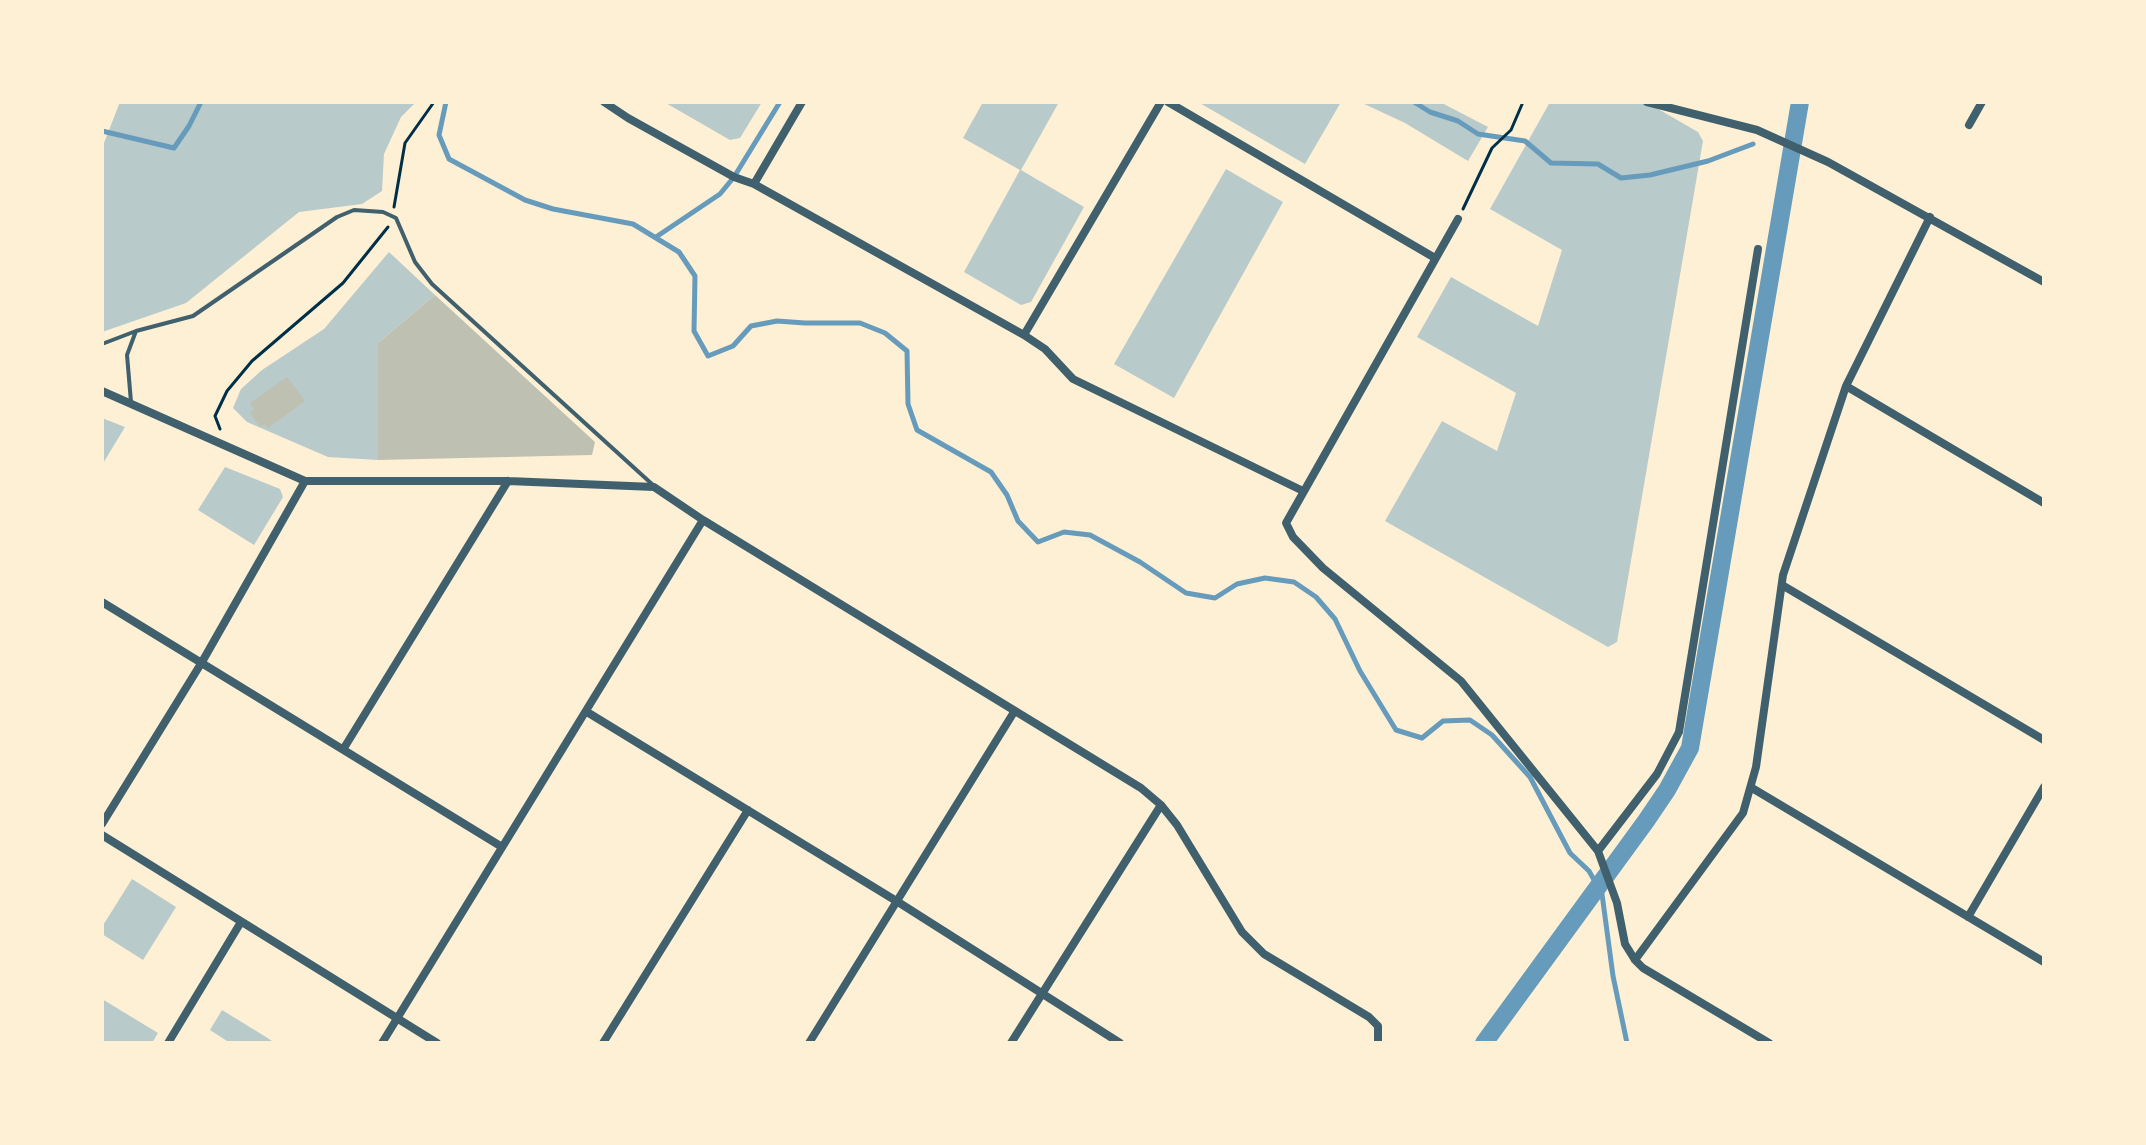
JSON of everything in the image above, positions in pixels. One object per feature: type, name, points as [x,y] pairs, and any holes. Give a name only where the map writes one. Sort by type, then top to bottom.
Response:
[{"type":"street","points":[[604,102],[734,177],[754,184],[1024,335],[1045,349],[1073,379],[1303,491]]},
{"type":"street","points":[[754,184],[802,102]]},
{"type":"street","points":[[1024,335],[1161,102]]},
{"type":"street","points":[[1168,102],[1435,258]]},
{"type":"street","points":[[1647,102],[1757,130],[1828,162],[2044,282]]},
{"type":"street","points":[[1969,125],[1982,102]]},
{"type":"street","points":[[1635,960],[1743,813],[1752,788],[1782,585],[1846,386],[1930,217]]},
{"type":"street","points":[[1458,219],[1286,523],[1293,537],[1323,568],[1461,681],[1598,851],[1617,903],[1625,944],[1635,960],[1643,968],[1769,1043]]},
{"type":"street","points":[[1598,851],[1657,774],[1679,732],[1758,249]]},
{"type":"street","points":[[1846,386],[2044,503]]},
{"type":"street","points":[[102,391],[305,481],[508,481],[654,487],[1141,788],[1161,805],[1242,932],[1264,954],[1369,1017],[1378,1026],[1378,1042]]},
{"type":"street","points":[[102,824],[202,662],[305,481]]},
{"type":"street","points":[[344,748],[508,481]]},
{"type":"street","points":[[382,1043],[703,520]]},
{"type":"street","points":[[1782,585],[2044,740]]},
{"type":"street","points":[[102,602],[502,847]]},
{"type":"street","points":[[587,712],[898,902],[1120,1043]]},
{"type":"street","points":[[809,1043],[1014,712]]},
{"type":"street","points":[[1968,917],[2044,787]]},
{"type":"street","points":[[1752,788],[2044,962]]},
{"type":"street","points":[[1011,1043],[1161,805]]},
{"type":"street","points":[[603,1043],[748,810]]},
{"type":"street","points":[[102,835],[437,1043]]},
{"type":"street","points":[[168,1043],[241,922]]},
{"type":"lane","points":[[102,344],[136,331],[193,316],[337,217],[354,210],[383,212],[396,218],[415,262],[432,284],[654,487]]},
{"type":"lane","points":[[131,402],[127,355],[136,331]]},
{"type":"path","points":[[233,448],[226,443],[215,416],[227,391],[252,361],[343,283],[396,218],[393,203],[405,143],[434,102]]},
{"type":"path","points":[[1458,219],[1492,148],[1511,130],[1523,102]]},
{"type":"shaded area","points":[[120,102],[416,102],[401,117],[384,154],[382,191],[362,204],[299,212],[186,303],[102,332],[102,148]]},
{"type":"shaded area","points":[[664,102],[762,102],[740,138],[730,140]]},
{"type":"shaded area","points":[[983,102],[1059,102],[1021,170],[1084,207],[1031,302],[1021,305],[964,272],[1020,170],[963,138]]},
{"type":"shaded area","points":[[1198,102],[1341,102],[1305,164]]},
{"type":"shaded area","points":[[1360,102],[1440,102],[1488,127],[1468,161],[1405,123]]},
{"type":"shaded area","points":[[1550,102],[1646,102],[1698,132],[1703,141],[1617,642],[1608,647],[1385,521],[1442,421],[1497,451],[1516,393],[1417,337],[1451,277],[1538,326],[1562,250],[1490,209]]},
{"type":"shaded area","points":[[1226,169],[1283,202],[1174,398],[1114,364]]},
{"type":"shaded area","points":[[389,252],[435,295],[378,343],[378,460],[328,457],[247,422],[233,408],[241,389],[262,370],[324,329]]},
{"type":"shaded area","points":[[102,418],[125,427],[102,465]]},
{"type":"shaded area","points":[[225,467],[280,489],[283,497],[254,545],[198,510]]},
{"type":"shaded area","points":[[132,879],[176,907],[143,960],[102,934],[102,927]]},
{"type":"shaded area","points":[[102,999],[158,1033],[152,1043],[102,1043]]},
{"type":"shaded area","points":[[222,1010],[275,1043],[230,1043],[210,1030]]},
{"type":"building","points":[[435,295],[595,442],[592,455],[378,460],[378,343]]},
{"type":"building","points":[[287,377],[305,401],[268,428],[265,424],[260,427],[250,413],[254,409],[250,403]]},
{"type":"waterway","points":[[102,131],[174,148],[201,102]]},
{"type":"waterway","points":[[446,102],[439,135],[449,159],[525,200],[553,209],[633,224],[679,252],[695,276],[694,331],[708,356],[733,346],[751,326],[777,321],[860,323],[885,333],[907,351],[908,404],[917,430],[991,472],[1007,495],[1018,521],[1038,542],[1064,532],[1090,535],[1140,562],[1186,593],[1215,598],[1237,584],[1265,578],[1294,582],[1316,597],[1335,619],[1360,671],[1396,730],[1422,738],[1443,721],[1470,720],[1492,735],[1530,777],[1570,853],[1589,871],[1602,894],[1613,976],[1627,1043]]},
{"type":"waterway","points":[[656,237],[720,194],[734,177],[780,102]]},
{"type":"waterway","points":[[1414,102],[1430,112],[1458,121],[1478,134],[1525,141],[1551,163],[1598,164],[1621,178],[1650,175],[1708,161],[1753,144]]},
{"type":"waterway","points":[[1484,1043],[1646,821],[1690,748],[1800,102]]}]
